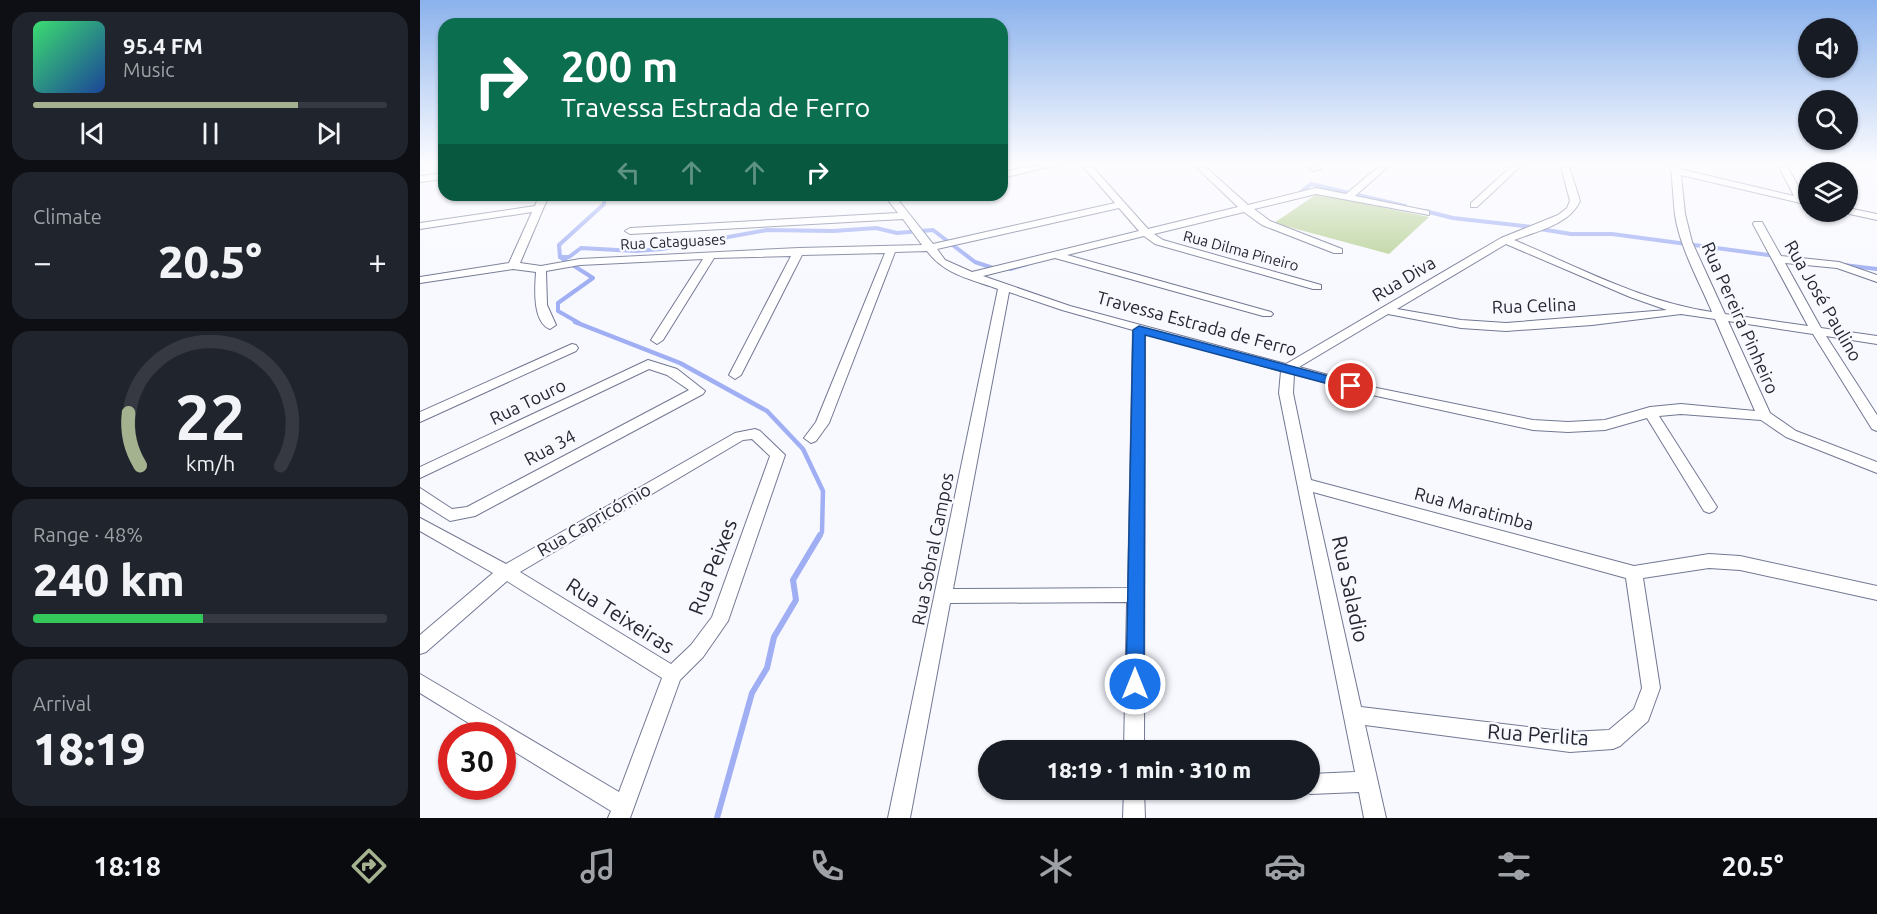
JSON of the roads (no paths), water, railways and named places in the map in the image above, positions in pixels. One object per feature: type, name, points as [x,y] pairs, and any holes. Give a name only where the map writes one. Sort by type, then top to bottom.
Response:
[{"type":"street","points":[[513,266],[541,201]]},
{"type":"street","name":"Travessa Estrada de Ferro","points":[[894,201],[932,247],[941,262],[970,276],[1004,288],[1139,330],[1372,392],[1533,425],[1568,427],[1605,425],[1650,412],[1690,409],[1764,416],[1791,434],[1877,468]]},
{"type":"street","name":"Rua Dilma Pineiro","points":[[1118,201],[1145,233],[1177,249],[1317,287]]},
{"type":"street","points":[[1238,201],[1284,232],[1338,251]]},
{"type":"street","points":[[970,276],[1274,201]]},
{"type":"street","points":[[1372,201],[1426,213]]},
{"type":"street","points":[[1474,205],[1478,201]]},
{"type":"street","name":"Rua Diva","points":[[1288,368],[1505,240],[1571,210],[1575,201]]},
{"type":"street","name":"Rua Pereira Pinheiro","points":[[1679,201],[1689,247],[1764,416]]},
{"type":"street","name":"Rua Cataguases","points":[[420,280],[513,266],[541,269],[580,262],[932,247],[1121,205]]},
{"type":"street","points":[[420,226],[538,208]]},
{"type":"street","points":[[1858,213],[1877,217]]},
{"type":"street","points":[[630,231],[906,216]]},
{"type":"street","name":"Rua José Paulino","points":[[1758,224],[1818,333],[1877,426]]},
{"type":"street","points":[[1505,240],[1634,295],[1683,311],[1877,340]]},
{"type":"street","points":[[811,438],[822,423],[891,250]]},
{"type":"street","points":[[735,375],[799,251]]},
{"type":"street","points":[[657,340],[711,255]]},
{"type":"street","points":[[1058,256],[1267,314]]},
{"type":"street","points":[[1777,256],[1839,265],[1877,279]]},
{"type":"street","points":[[541,269],[541,305],[550,325]]},
{"type":"street","name":"Rua Sobral Campos","points":[[900,818],[1004,288]]},
{"type":"street","name":"Rua Celina","points":[[1387,310],[1464,324],[1505,327],[1596,321],[1683,311]]},
{"type":"street","points":[[1134,740],[1139,330]]},
{"type":"street","points":[[420,417],[572,348]]},
{"type":"street","name":"Rua Touro","points":[[420,473],[651,363],[685,379],[698,392]]},
{"type":"street","name":"Rua Saladio","points":[[1288,368],[1286,393],[1375,818]]},
{"type":"street","name":"Rua 34","points":[[420,494],[450,515],[470,512],[698,392]]},
{"type":"street","points":[[1650,412],[1709,507]]},
{"type":"street","name":"Rua Capricórnio","points":[[420,646],[506,572],[740,436],[755,434],[778,455]]},
{"type":"street","name":"Rua Peixes","points":[[621,812],[673,675],[697,651],[719,621],[778,455]]},
{"type":"street","name":"Rua Maratimba","points":[[1304,484],[1634,573]]},
{"type":"street","name":"Rua Teixeiras","points":[[420,524],[506,572],[673,675]]},
{"type":"street","points":[[1634,573],[1709,561],[1740,563],[1877,593]]},
{"type":"street","name":"Rua Perlita","points":[[1354,714],[1570,742],[1612,739],[1641,715],[1651,688],[1634,573]]},
{"type":"street","points":[[944,596],[1136,595]]},
{"type":"street","points":[[420,683],[621,812]]},
{"type":"street","points":[[1320,784],[1366,782]]},
{"type":"street","points":[[1134,800],[1134,818]]},
{"type":"waterway","points":[[560,257],[559,245],[604,204],[604,201]]},
{"type":"waterway","points":[[1384,201],[1405,206]]},
{"type":"waterway","points":[[1425,211],[1453,218],[1532,227]]},
{"type":"waterway","points":[[560,257],[569,257],[581,248],[635,251],[662,249],[767,230],[833,231],[876,228],[897,233],[933,230],[975,262],[996,269]]},
{"type":"waterway","points":[[1540,229],[1571,234],[1612,234],[1776,256]]},
{"type":"waterway","points":[[560,257],[593,278],[558,303],[558,311],[579,323]]},
{"type":"waterway","points":[[1010,269],[1027,264]]},
{"type":"waterway","points":[[1844,265],[1877,269]]},
{"type":"waterway","points":[[575,322],[680,363],[767,411],[803,449],[823,491],[820,536]]},
{"type":"waterway","points":[[717,818],[752,693],[767,668],[774,637],[796,600],[793,580],[820,535]]}]
